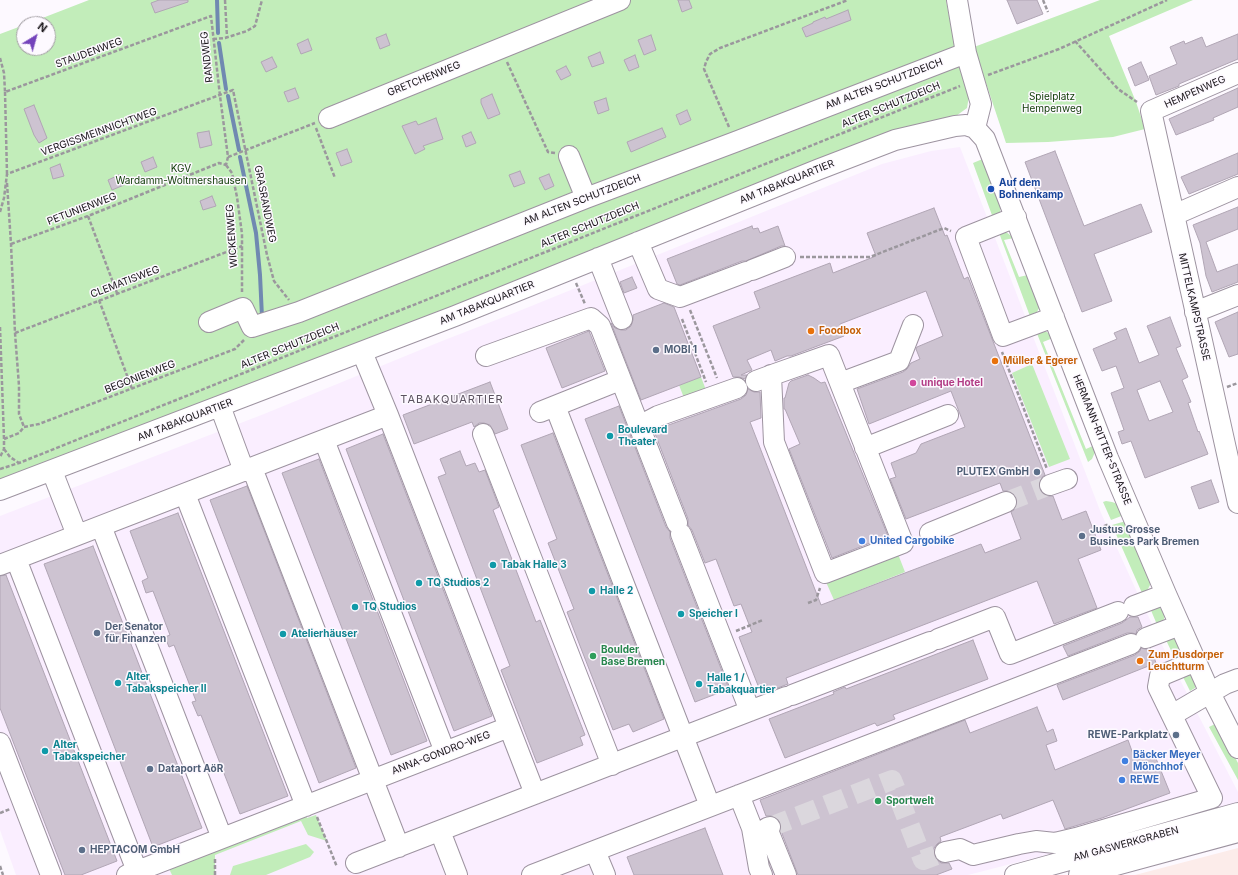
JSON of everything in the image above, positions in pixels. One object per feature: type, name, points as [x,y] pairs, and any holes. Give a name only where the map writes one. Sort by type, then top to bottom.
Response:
[{"type":"street","name":"GRETCHENWEG","points":[[322,120],[620,0]]},
{"type":"street","points":[[957,0],[966,53],[981,104],[974,128]]},
{"type":"street","name":"AM ALTEN SCHUTZDEICH","points":[[252,327],[299,312],[586,198],[966,53]]},
{"type":"street","name":"HEMPENWEG","points":[[1151,111],[1238,73]]},
{"type":"street","name":"MITTELKAMPSTRASSE","points":[[1151,111],[1238,503]]},
{"type":"street","name":"AM TABAKQUARTIER","points":[[0,490],[362,352],[895,140],[955,126],[966,125],[974,128]]},
{"type":"street","name":"HERMANN-RITTER-STRASSE","points":[[974,128],[985,139],[1108,458],[1210,693],[1238,748]]},
{"type":"street","points":[[569,156],[586,198]]},
{"type":"street","points":[[1174,214],[1238,187]]},
{"type":"street","points":[[1016,217],[966,237],[1003,336],[1054,317]]},
{"type":"street","points":[[638,242],[658,289],[680,297],[785,257]]},
{"type":"street","points":[[598,258],[622,319]]},
{"type":"street","points":[[1196,312],[1238,295]]},
{"type":"street","points":[[208,322],[243,308],[252,327]]},
{"type":"street","points":[[486,356],[591,318],[600,326],[750,711]]},
{"type":"street","points":[[840,383],[899,361],[913,325]]},
{"type":"street","points":[[362,352],[388,415],[535,794]]},
{"type":"street","points":[[903,543],[829,355],[763,378],[774,442],[826,573],[927,534],[1006,502]]},
{"type":"street","points":[[620,380],[547,409],[683,737],[710,806]]},
{"type":"street","points":[[639,426],[658,416],[724,393]]},
{"type":"street","points":[[220,406],[248,469],[374,780],[399,847]]},
{"type":"street","points":[[132,873],[8,562],[388,415]]},
{"type":"street","points":[[865,448],[948,415]]},
{"type":"street","points":[[483,434],[612,765]]},
{"type":"street","points":[[324,440],[446,752]]},
{"type":"street","points":[[52,471],[77,535]]},
{"type":"street","points":[[185,494],[311,810]]},
{"type":"street","points":[[101,526],[219,847]]},
{"type":"street","points":[[1010,654],[1166,594]]},
{"type":"street","points":[[356,863],[995,616],[1022,686]]},
{"type":"street","points":[[532,875],[1180,625]]},
{"type":"street","points":[[945,852],[960,849],[973,855],[1036,841],[1055,843],[1212,798],[1158,687],[1160,676],[1196,661]]},
{"type":"street","points":[[1172,715],[1225,684],[1238,679]]},
{"type":"street","name":"ANNA-GONDRO-WEG","points":[[132,873],[219,847],[311,810],[374,780],[509,727]]},
{"type":"street","points":[[0,743],[51,875]]},
{"type":"street","points":[[739,795],[752,828],[759,868],[762,875]]},
{"type":"street","name":"AM GASWERKGRABEN","points":[[1014,875],[1238,813]]},
{"type":"street","points":[[770,827],[767,828],[786,875]]},
{"type":"street","points":[[440,831],[457,875]]},
{"type":"street","name":"AM GASWERKGRABEN","points":[[1079,875],[1238,832]]},
{"type":"street","points":[[595,851],[605,875]]},
{"type":"path","points":[[226,0],[226,37]]},
{"type":"path","points":[[214,39],[247,31],[254,26],[262,0]]},
{"type":"path","points":[[735,142],[704,69],[710,54],[720,48],[848,0]]},
{"type":"path","points":[[1043,0],[1048,12]]},
{"type":"path","name":"ALTER SCHUTZDEICH","points":[[0,469],[19,463],[974,80],[1059,49],[1167,0]]},
{"type":"path","name":"RANDWEG","points":[[210,16],[228,157]]},
{"type":"path","name":"STAUDENWEG","points":[[5,92],[210,16]]},
{"type":"path","points":[[1076,41],[1118,89],[1151,111]]},
{"type":"path","points":[[501,48],[548,152],[569,156]]},
{"type":"path","points":[[0,58],[4,73],[7,174],[19,386],[19,414],[24,427],[19,433],[4,439]]},
{"type":"path","name":"VERGISSMEINNICHTWEG","points":[[7,174],[233,90]]},
{"type":"path","name":"GRASRANDWEG","points":[[233,90],[263,238],[274,281],[299,312]]},
{"type":"path","points":[[226,165],[228,157],[322,120],[335,178]]},
{"type":"path","name":"PETUNIENWEG","points":[[11,244],[88,216],[220,163],[226,165]]},
{"type":"path","name":"WICKENWEG","points":[[226,165],[232,173],[241,227],[243,308]]},
{"type":"path","points":[[0,212],[4,198],[7,174]]},
{"type":"path","points":[[88,216],[118,293]]},
{"type":"path","points":[[785,257],[870,257],[944,228],[966,237]]},
{"type":"path","name":"CLEMATISWEG","points":[[15,333],[242,246]]},
{"type":"path","points":[[570,270],[591,318]]},
{"type":"path","points":[[684,296],[724,393]]},
{"type":"path","points":[[99,300],[132,388]]},
{"type":"path","points":[[682,319],[724,393]]},
{"type":"path","points":[[0,327],[4,439],[4,449],[0,458]]},
{"type":"path","name":"BEGONIENWEG","points":[[24,427],[40,424],[235,349],[247,337],[252,327]]},
{"type":"path","points":[[1003,336],[999,344],[1056,483]]},
{"type":"path","points":[[4,449],[10,457],[19,463]]},
{"type":"path","points":[[1093,530],[1109,524]]},
{"type":"path","points":[[808,603],[816,600],[826,573]]},
{"type":"path","points":[[721,637],[763,620]]},
{"type":"path","points":[[311,810],[337,867]]},
{"type":"path","points":[[215,875],[219,847]]},
{"type":"path","points":[[0,866],[3,875]]},
{"type":"shaded area","points":[[960,147],[1101,513],[1161,643],[1238,792],[1238,804],[1236,806],[968,875],[16,875],[0,830],[0,516],[264,414],[882,164],[931,151]]},
{"type":"shaded area","points":[[1238,848],[1238,875],[1135,875]]},
{"type":"green space","name":"KGV Wardamm-Woltmershausen","points":[[89,0],[946,0],[957,58],[969,96],[967,108],[956,116],[918,127],[0,485],[0,34],[16,28],[16,56],[56,56],[56,16],[48,16]]},
{"type":"green space","name":"Spielplatz Hempenweg","points":[[1100,0],[1193,0],[1109,36],[1136,102],[1145,129],[1113,137],[1048,142],[1006,143],[974,47]]},
{"type":"green space","points":[[985,158],[1001,206],[1000,212],[993,218],[973,163]]},
{"type":"green space","points":[[998,230],[1006,232],[1014,238],[1004,240],[1019,277],[1028,275],[1040,302],[1036,314],[1031,319]]},
{"type":"green space","points":[[1041,330],[1047,332],[1053,338],[1043,342],[1086,449],[1095,445],[1095,452],[1092,459],[1088,462],[1036,331]]},
{"type":"green space","points":[[1032,364],[1070,459],[1049,467],[1012,373]]},
{"type":"green space","points":[[701,377],[706,390],[684,398],[679,385]]},
{"type":"green space","points":[[1106,501],[1118,504],[1124,515],[1111,520],[1103,502]]},
{"type":"green space","points":[[1126,521],[1151,583],[1147,591],[1142,593],[1112,525]]},
{"type":"green space","points":[[898,554],[905,572],[834,600],[826,582]]},
{"type":"green space","points":[[1158,607],[1163,610],[1165,616],[1162,624],[1158,627],[1150,608]]},
{"type":"green space","points":[[1173,638],[1176,639],[1184,654],[1175,659],[1166,640]]},
{"type":"green space","points":[[1181,673],[1189,674],[1193,677],[1196,683],[1195,688],[1190,691]]},
{"type":"green space","points":[[1217,723],[1238,763],[1238,780],[1209,727]]},
{"type":"green space","points":[[303,807],[307,818],[316,815],[327,841],[308,835],[301,821],[215,855],[215,875],[172,875],[165,860]]},
{"type":"green space","points":[[306,844],[314,852],[310,857],[266,875],[230,875],[233,866]]},
{"type":"building","points":[[159,0],[188,0],[188,2],[155,13],[151,3]]},
{"type":"building","points":[[678,0],[689,0],[692,8],[682,12]]},
{"type":"building","points":[[1007,0],[1037,0],[1043,14],[1017,24]]},
{"type":"building","points":[[848,10],[851,20],[806,37],[802,28],[825,17],[826,19]]},
{"type":"building","points":[[386,34],[390,45],[380,49],[376,38]]},
{"type":"building","points":[[1238,34],[1238,59],[1156,95],[1149,76],[1177,64],[1170,47],[1184,41],[1185,44],[1202,37],[1206,47]]},
{"type":"building","points":[[651,35],[656,50],[644,55],[638,40]]},
{"type":"building","points":[[308,39],[312,50],[301,54],[297,44]]},
{"type":"building","points":[[600,52],[604,63],[592,67],[588,57]]},
{"type":"building","points":[[635,55],[639,67],[629,71],[624,60]]},
{"type":"building","points":[[272,57],[277,67],[266,72],[261,62]]},
{"type":"building","points":[[1141,62],[1149,80],[1135,86],[1128,68]]},
{"type":"building","points":[[566,66],[571,75],[561,80],[556,71]]},
{"type":"building","points":[[295,88],[299,98],[288,102],[284,92]]},
{"type":"building","points":[[1238,88],[1238,107],[1213,118],[1214,120],[1176,135],[1169,119]]},
{"type":"building","points":[[492,94],[500,114],[488,119],[481,103],[481,99]]},
{"type":"building","points":[[606,98],[609,110],[598,114],[594,102]]},
{"type":"building","points":[[34,105],[47,138],[39,143],[34,135],[24,109]]},
{"type":"building","points":[[687,110],[691,120],[680,125],[676,115]]},
{"type":"building","points":[[436,118],[443,139],[423,146],[425,149],[415,154],[402,126],[416,121],[418,125]]},
{"type":"building","points":[[662,128],[666,137],[631,152],[627,142]]},
{"type":"building","points":[[209,131],[212,145],[200,148],[197,133]]},
{"type":"building","points":[[471,132],[476,143],[466,147],[462,136]]},
{"type":"building","points":[[347,149],[352,162],[341,166],[336,153]]},
{"type":"building","points":[[1055,151],[1084,226],[1141,204],[1152,232],[1094,254],[1112,301],[1082,312],[1025,162]]},
{"type":"building","points":[[1238,153],[1238,174],[1189,194],[1181,177]]},
{"type":"building","points":[[153,157],[157,167],[145,172],[141,162]]},
{"type":"building","points":[[60,164],[64,176],[53,179],[50,168]]},
{"type":"building","points":[[520,171],[525,183],[514,187],[509,175]]},
{"type":"building","points":[[549,174],[554,186],[545,190],[539,178]]},
{"type":"building","points":[[119,175],[124,185],[112,190],[108,180]]},
{"type":"building","points":[[212,196],[216,206],[203,210],[200,201]]},
{"type":"building","points":[[1238,207],[1238,229],[1206,242],[1217,272],[1238,264],[1238,282],[1212,292],[1206,276],[1200,243],[1193,225]]},
{"type":"building","points":[[934,208],[945,236],[947,235],[964,279],[968,277],[1045,475],[1041,478],[1039,489],[1043,494],[1053,496],[1062,520],[1086,511],[1101,550],[1078,559],[1097,608],[1054,624],[1037,581],[786,678],[788,684],[770,691],[768,685],[759,688],[739,637],[752,632],[741,604],[734,606],[716,559],[705,563],[692,530],[688,525],[688,519],[654,431],[741,399],[746,395],[748,389],[754,392],[760,392],[761,418],[750,422],[821,605],[981,544],[985,553],[1021,539],[1011,512],[1015,509],[1017,498],[1013,493],[1003,491],[1000,483],[906,519],[890,479],[896,477],[891,463],[916,453],[921,444],[965,427],[951,391],[869,424],[857,389],[903,372],[911,363],[920,359],[916,349],[917,347],[943,336],[926,291],[840,324],[844,336],[775,361],[771,350],[747,360],[752,370],[741,375],[747,375],[745,379],[733,377],[713,326],[760,308],[754,292],[830,263],[833,273],[876,256],[867,233]]},
{"type":"building","points":[[752,226],[753,229],[758,228],[760,233],[778,226],[785,246],[781,246],[746,261],[742,261],[680,285],[677,284],[667,259]]},
{"type":"building","points":[[632,277],[637,288],[624,293],[620,282]]},
{"type":"building","name":"MOBI 1","points":[[664,303],[674,307],[701,377],[641,400],[611,323],[615,328],[626,330],[631,326],[633,315]]},
{"type":"building","points":[[1238,312],[1238,354],[1229,357],[1215,322]]},
{"type":"building","points":[[1170,317],[1181,346],[1176,348],[1188,377],[1182,380],[1191,402],[1188,403],[1198,432],[1199,431],[1208,454],[1145,478],[1131,441],[1122,444],[1118,432],[1124,430],[1111,393],[1124,388],[1116,366],[1102,371],[1093,349],[1117,339],[1114,333],[1126,328],[1139,363],[1159,355],[1147,326]],"holes":[[[1160,381],[1173,412],[1149,421],[1137,390]]]},
{"type":"building","points":[[589,331],[605,371],[562,388],[546,348]]},
{"type":"building","points":[[808,375],[821,383],[825,382],[888,536],[832,558],[789,449],[800,444],[784,409],[784,398],[791,381]]},
{"type":"building","points":[[490,382],[508,429],[495,434],[490,425],[479,423],[474,427],[472,422],[414,444],[403,415]]},
{"type":"building","name":"Speicher I","points":[[619,406],[666,527],[670,532],[670,538],[729,689],[695,702],[585,419]]},
{"type":"building","name":"Halle 2","points":[[553,433],[664,719],[633,732],[629,724],[613,730],[582,651],[567,612],[574,609],[548,543],[557,539],[521,445]]},
{"type":"building","name":"TQ Studios 2","points":[[383,434],[492,716],[454,731],[346,449]]},
{"type":"building","name":"Tabak Halle 3","points":[[460,451],[466,466],[475,463],[479,472],[485,470],[499,507],[493,510],[536,622],[540,620],[585,735],[580,737],[583,745],[537,763],[501,670],[510,666],[438,477],[446,474],[440,459]]},
{"type":"building","name":"TQ Studios","points":[[319,459],[427,741],[391,755],[282,473]]},
{"type":"building","points":[[1211,480],[1219,502],[1199,509],[1191,487]]},
{"type":"building","name":"Atelierhäuser","points":[[247,486],[356,768],[319,783],[210,500]]},
{"type":"building","points":[[178,513],[288,796],[240,814],[201,715],[198,716],[192,702],[196,701],[174,645],[169,647],[165,637],[170,635],[153,591],[146,593],[142,581],[148,578],[130,531]]},
{"type":"building","name":"Alter Tabakspeicher II","points":[[93,546],[202,828],[153,847],[44,564]]},
{"type":"building","name":"Alter Tabakspeicher","points":[[6,575],[117,861],[81,875],[65,875],[0,708],[0,576]]},
{"type":"building","points":[[1130,617],[1138,617],[1142,627],[1137,630],[1136,634],[1127,633],[1068,656],[1063,646],[1122,623]]},
{"type":"building","points":[[973,640],[988,679],[893,715],[895,719],[877,726],[875,723],[785,758],[769,719],[834,694],[833,692],[845,687],[846,689]]},
{"type":"building","points":[[1141,648],[1151,649],[1156,663],[1063,700],[1057,685],[1135,655]]},
{"type":"building","name":"Sportwelt","points":[[1037,707],[1047,732],[1053,729],[1057,741],[1046,745],[1055,770],[1128,740],[1133,754],[1143,751],[1155,756],[1170,793],[1102,818],[1065,829],[1053,800],[1003,819],[1001,814],[940,837],[941,841],[934,848],[934,855],[941,863],[949,863],[952,869],[936,875],[798,875],[781,831],[781,823],[773,816],[766,816],[760,800],[965,720],[970,733]]},
{"type":"building","points":[[705,828],[723,875],[634,875],[627,857]]},
{"type":"waterway","points":[[217,0],[218,33]]},
{"type":"waterway","points":[[219,43],[226,89]]},
{"type":"waterway","points":[[228,96],[239,150]]},
{"type":"waterway","points":[[240,157],[256,233],[262,317]]},
{"type":"tunnel","points":[[1006,502],[1050,485]]},
{"type":"tunnel","points":[[770,827],[892,780],[923,860],[945,852]]},
{"type":"place","name":"Auf dem Bohnenkamp","points":[[991,189]]},
{"type":"place","name":"Foodbox","points":[[811,331]]},
{"type":"place","name":"MOBI 1","points":[[656,350]]},
{"type":"place","name":"Müller & Egerer","points":[[995,361]]},
{"type":"place","name":"unique Hotel","points":[[913,383]]},
{"type":"place","name":"Boulevard Theater","points":[[610,436]]},
{"type":"place","name":"PLUTEX GmbH","points":[[1037,472]]},
{"type":"place","name":"Justus Grosse Business Park Bremen","points":[[1082,536]]},
{"type":"place","name":"United Cargobike","points":[[862,541]]},
{"type":"place","name":"Tabak Halle 3","points":[[493,565]]},
{"type":"place","name":"TQ Studios 2","points":[[419,583]]},
{"type":"place","name":"Halle 2","points":[[592,591]]},
{"type":"place","name":"TQ Studios","points":[[355,607]]},
{"type":"place","name":"Speicher I","points":[[681,614]]},
{"type":"place","name":"Der Senator für Finanzen","points":[[97,633]]},
{"type":"place","name":"Atelierhäuser","points":[[283,634]]},
{"type":"place","name":"Boulder Base Bremen","points":[[593,656]]},
{"type":"place","name":"Zum Pusdorper Leuchtturm","points":[[1140,661]]},
{"type":"place","name":"Alter Tabakspeicher II","points":[[118,683]]},
{"type":"place","name":"Halle 1 / Tabakquartier","points":[[699,684]]},
{"type":"place","name":"REWE-Parkplatz","points":[[1176,735]]},
{"type":"place","name":"Alter Tabakspeicher","points":[[45,751]]},
{"type":"place","name":"Bäcker Meyer Mönchhof","points":[[1125,761]]},
{"type":"place","name":"Dataport AöR","points":[[150,769]]},
{"type":"place","name":"REWE","points":[[1122,780]]},
{"type":"place","name":"Sportwelt","points":[[878,801]]},
{"type":"place","name":"HEPTACOM GmbH","points":[[82,850]]},
{"type":"district","name":"TABAKQUARTIER","points":[[452,400]]}]
